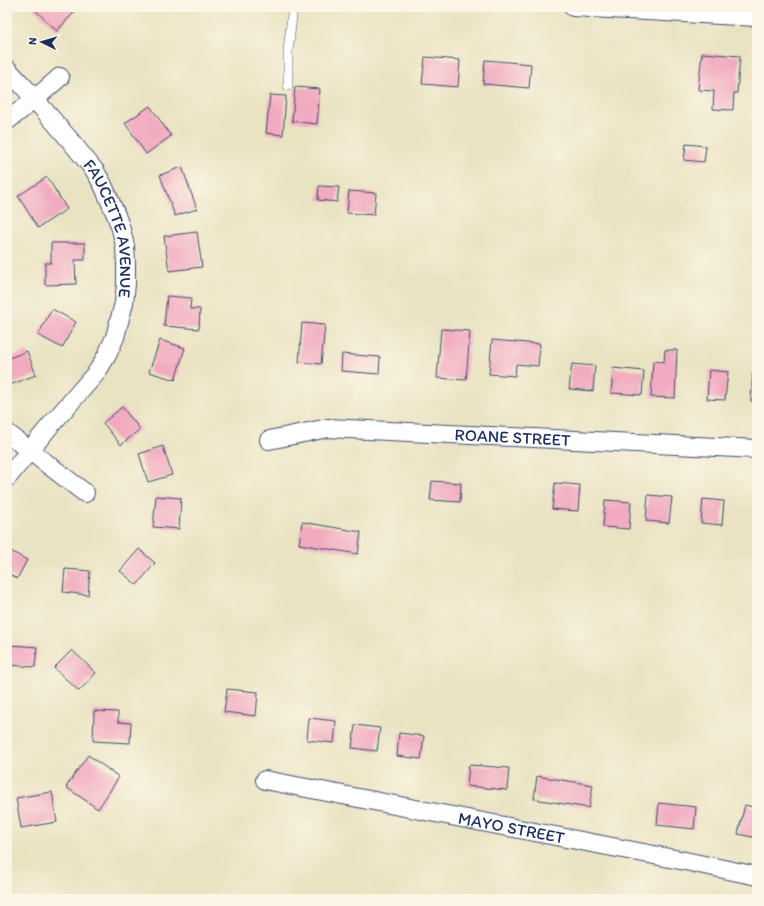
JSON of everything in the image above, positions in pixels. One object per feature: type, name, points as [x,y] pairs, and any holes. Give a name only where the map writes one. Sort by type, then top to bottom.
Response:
[{"type":"street","points":[[573,7],[757,17]]},
{"type":"street","name":"FAUCETTE AVENUE","points":[[7,69],[69,139],[95,172],[103,185],[121,229],[125,246],[126,277],[124,303],[115,337],[97,372],[7,478]]},
{"type":"street","points":[[7,121],[60,77]]},
{"type":"street","name":"ROANE STREET","points":[[269,440],[328,428],[757,449]]},
{"type":"street","points":[[7,433],[85,493]]},
{"type":"street","name":"MAYO STREET","points":[[265,780],[757,876]]},
{"type":"lane","points":[[288,86],[288,51],[293,7]]},
{"type":"building","points":[[32,7],[77,7],[78,8],[57,31]]},
{"type":"building","points":[[702,53],[740,56],[737,93],[734,93],[733,110],[713,109],[714,91],[698,90]]},
{"type":"building","points":[[425,57],[460,60],[458,87],[422,84]]},
{"type":"building","points":[[485,60],[531,64],[529,88],[483,84]]},
{"type":"building","points":[[295,87],[320,89],[317,124],[292,121]]},
{"type":"building","points":[[270,95],[286,96],[283,135],[266,133]]},
{"type":"building","points":[[150,106],[171,136],[146,154],[125,123]]},
{"type":"building","points":[[686,144],[706,146],[704,162],[684,160]]},
{"type":"building","points":[[182,167],[197,209],[175,216],[160,175]]},
{"type":"building","points":[[47,177],[67,209],[38,228],[18,196]]},
{"type":"building","points":[[319,186],[339,187],[337,202],[318,200]]},
{"type":"building","points":[[349,191],[376,193],[374,215],[347,213]]},
{"type":"building","points":[[197,232],[202,267],[169,271],[164,236]]},
{"type":"building","points":[[51,243],[85,243],[85,260],[75,260],[76,284],[45,285],[45,263],[51,263]]},
{"type":"building","points":[[167,296],[191,298],[190,309],[200,309],[199,329],[164,326]]},
{"type":"building","points":[[52,309],[76,322],[62,348],[38,335]]},
{"type":"building","points":[[302,323],[325,325],[321,364],[299,362]]},
{"type":"building","points":[[441,329],[470,331],[466,380],[437,378]]},
{"type":"building","points":[[160,340],[185,348],[175,380],[149,372]]},
{"type":"building","points":[[492,340],[540,344],[538,366],[516,364],[515,376],[489,374]]},
{"type":"building","points":[[665,350],[677,350],[675,398],[651,397],[653,361],[664,362]]},
{"type":"building","points":[[27,351],[36,375],[7,386],[7,359]]},
{"type":"building","points":[[342,354],[380,357],[379,374],[341,371]]},
{"type":"building","points":[[572,364],[595,366],[593,391],[569,389]]},
{"type":"building","points":[[613,368],[644,371],[642,395],[611,393]]},
{"type":"building","points":[[709,370],[728,372],[725,400],[707,399]]},
{"type":"building","points":[[753,372],[757,372],[757,401],[751,401]]},
{"type":"building","points":[[122,407],[140,429],[121,445],[103,423]]},
{"type":"building","points":[[163,446],[172,475],[148,482],[139,454]]},
{"type":"building","points":[[432,481],[461,483],[460,502],[430,500]]},
{"type":"building","points":[[555,483],[580,485],[578,511],[552,509]]},
{"type":"building","points":[[648,495],[672,497],[669,523],[646,521]]},
{"type":"building","points":[[156,496],[181,498],[179,529],[153,527]]},
{"type":"building","points":[[703,499],[724,501],[722,525],[701,523]]},
{"type":"building","points":[[605,500],[631,502],[629,529],[603,527]]},
{"type":"building","points":[[302,522],[361,532],[358,554],[299,544]]},
{"type":"building","points":[[7,549],[27,560],[17,579],[7,573]]},
{"type":"building","points":[[139,549],[155,563],[137,585],[120,571]]},
{"type":"building","points":[[65,569],[90,571],[88,595],[63,592]]},
{"type":"building","points":[[10,645],[37,647],[35,667],[8,665]]},
{"type":"building","points":[[72,650],[96,673],[79,691],[54,668]]},
{"type":"building","points":[[227,689],[258,692],[256,716],[224,712]]},
{"type":"building","points":[[94,711],[118,712],[118,722],[131,723],[130,743],[93,741]]},
{"type":"building","points":[[309,718],[336,721],[334,743],[307,740]]},
{"type":"building","points":[[355,725],[380,728],[377,751],[352,748]]},
{"type":"building","points":[[399,733],[424,736],[421,759],[397,756]]},
{"type":"building","points":[[88,755],[119,777],[98,809],[66,787]]},
{"type":"building","points":[[469,765],[509,768],[507,790],[467,786]]},
{"type":"building","points":[[537,776],[593,785],[589,808],[534,799]]},
{"type":"building","points":[[52,792],[57,822],[21,828],[16,798]]},
{"type":"building","points":[[659,803],[696,807],[694,829],[657,825]]},
{"type":"building","points":[[745,805],[757,808],[757,838],[738,834]]}]
